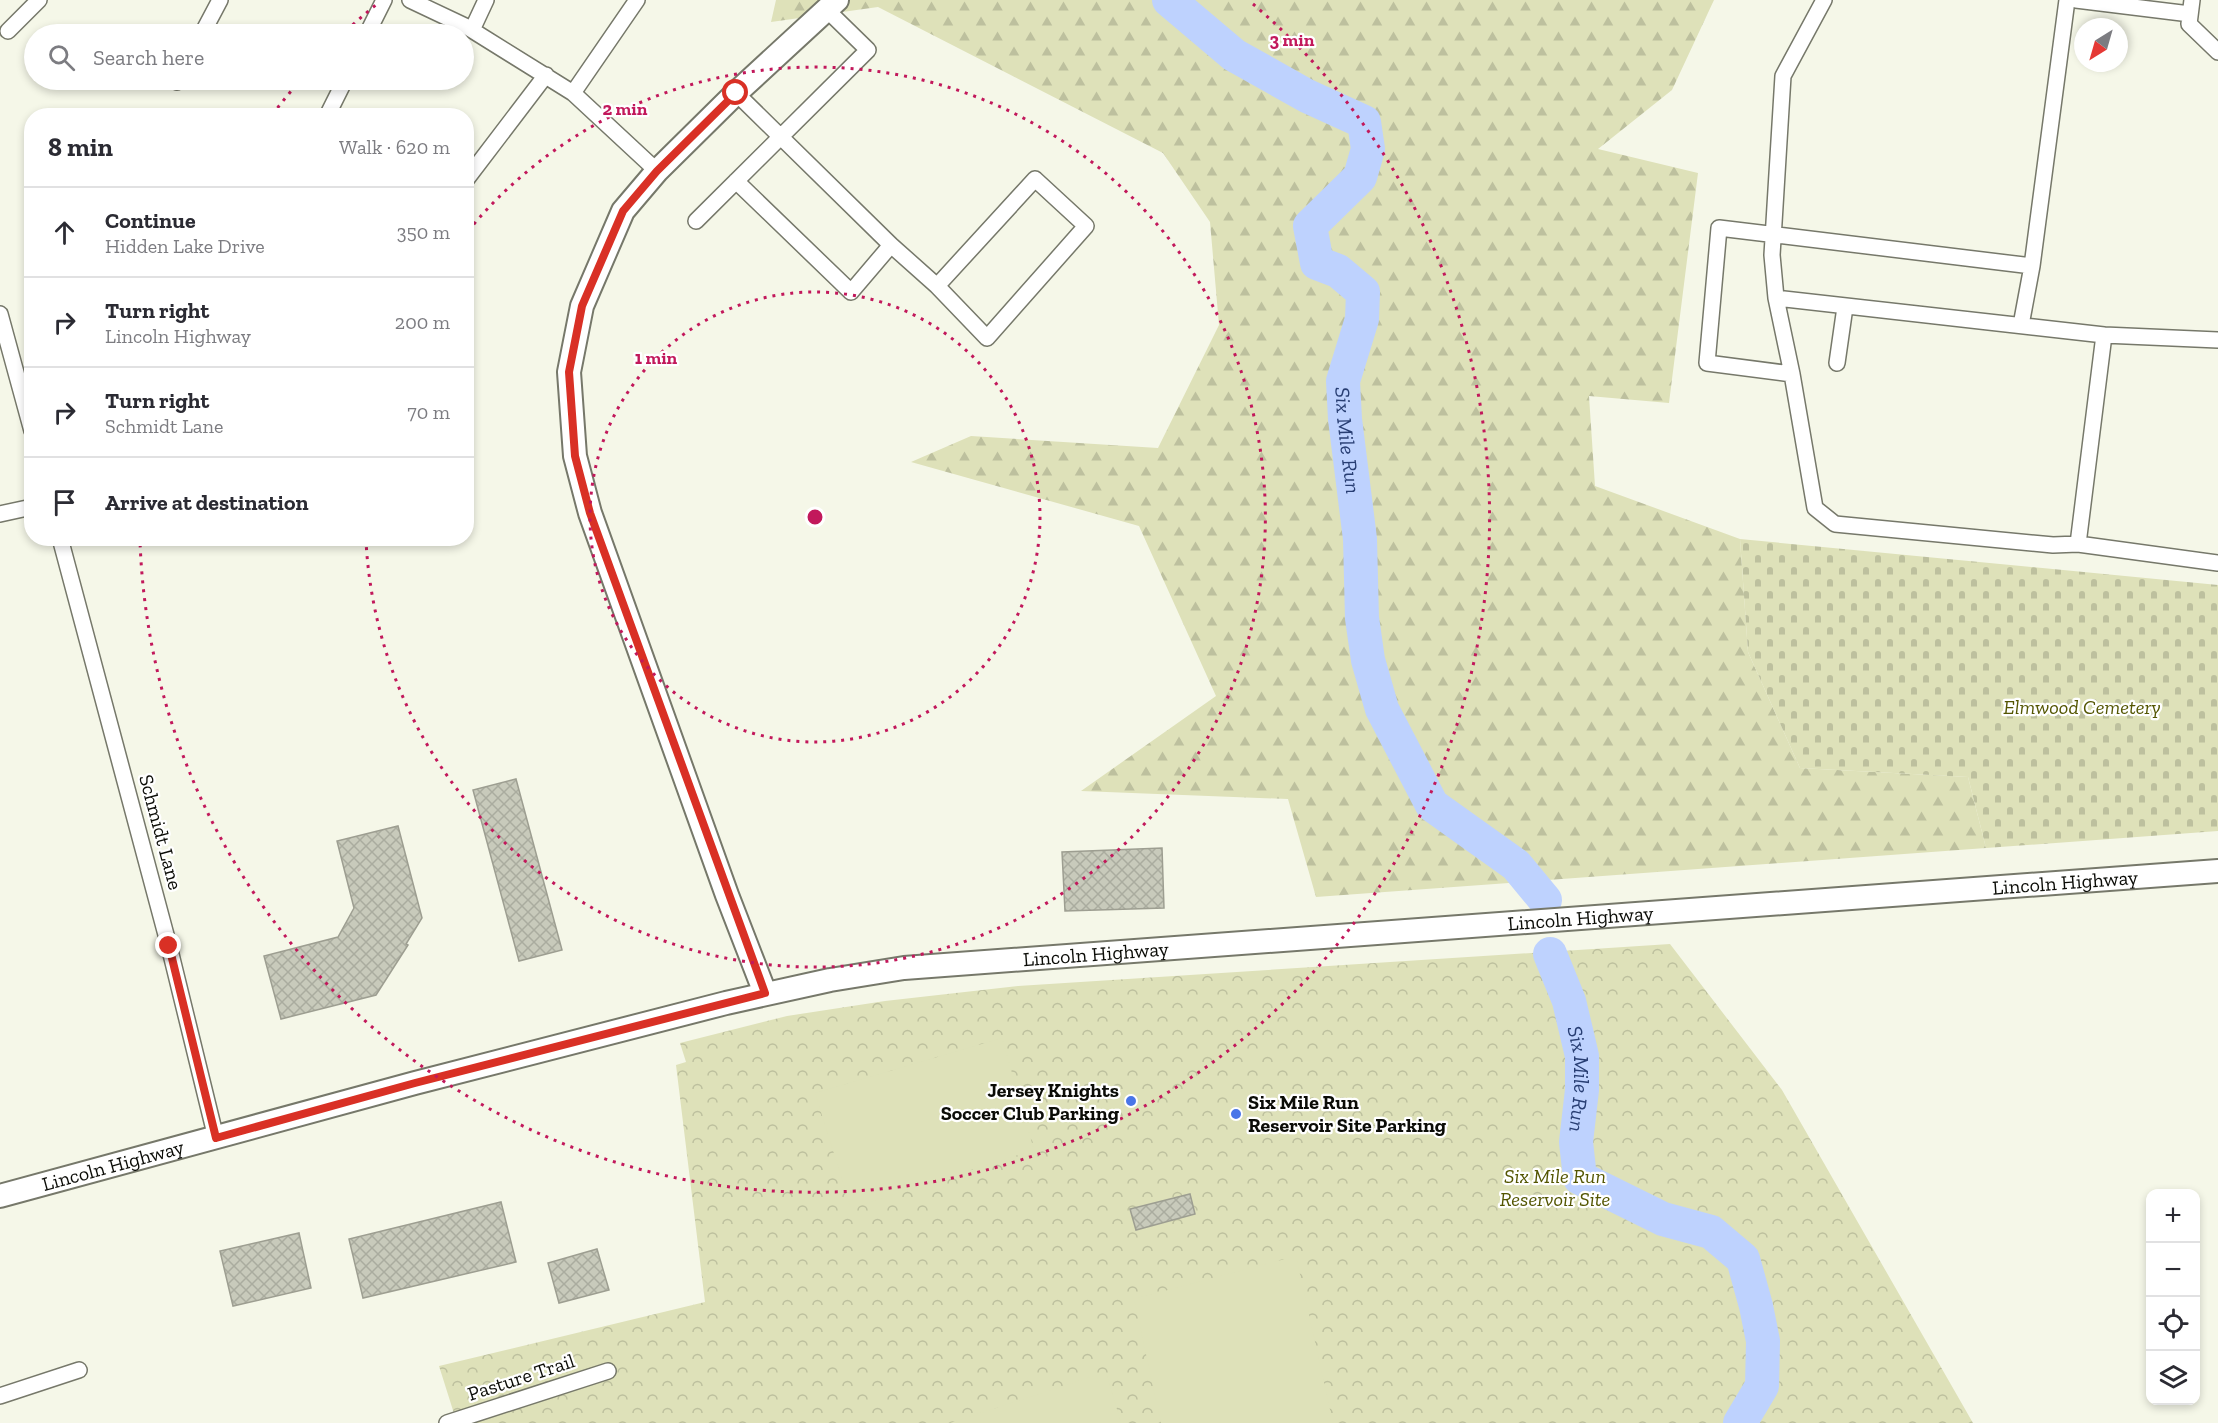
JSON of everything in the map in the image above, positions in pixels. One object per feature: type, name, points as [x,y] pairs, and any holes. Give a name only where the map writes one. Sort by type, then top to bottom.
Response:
[{"type":"main road","points":[[765,993],[590,513],[575,456],[569,372],[582,306],[623,211],[657,171],[736,93],[832,5]]},
{"type":"main road","name":"Lincoln Highway","points":[[0,1196],[415,1083],[765,993],[904,968],[2218,871]]},
{"type":"street","points":[[8,32],[39,0]]},
{"type":"street","points":[[207,24],[220,0]]},
{"type":"street","points":[[372,24],[384,0]]},
{"type":"street","points":[[410,0],[460,24]]},
{"type":"street","points":[[474,26],[486,0]]},
{"type":"street","points":[[573,93],[637,0]]},
{"type":"street","points":[[1824,0],[1783,76],[1772,255],[1776,298],[1792,374],[1815,508],[1835,524],[2054,544],[2078,544],[2218,562]]},
{"type":"street","points":[[2021,325],[2032,266],[2067,0]]},
{"type":"street","points":[[2076,0],[2191,7],[2189,24],[2218,52]]},
{"type":"street","points":[[696,221],[868,50],[832,5]]},
{"type":"street","points":[[474,31],[573,93],[657,171]]},
{"type":"street","points":[[474,170],[546,75]]},
{"type":"street","points":[[331,108],[340,90]]},
{"type":"street","points":[[736,93],[937,286],[987,338],[1086,226],[1035,179],[937,286]]},
{"type":"street","points":[[736,181],[851,292],[891,244]]},
{"type":"street","points":[[1792,374],[1707,363],[1719,228],[2032,266]]},
{"type":"street","points":[[1776,298],[2104,335],[2218,340]]},
{"type":"street","points":[[1838,363],[1845,307]]},
{"type":"street","points":[[0,314],[24,402]]},
{"type":"street","points":[[2078,544],[2104,335]]},
{"type":"street","points":[[0,514],[24,509]]},
{"type":"street","name":"Schmidt Lane","points":[[62,546],[169,946],[216,1138]]},
{"type":"street","points":[[0,1396],[79,1370]]},
{"type":"street","name":"Pasture Trail","points":[[447,1423],[608,1371]]},
{"type":"green space","points":[[776,0],[1714,0],[1672,90],[1598,149],[1698,173],[1669,403],[1589,396],[1595,486],[1740,539],[1748,652],[1800,768],[1968,777],[1986,848],[1316,897],[1288,799],[1081,791],[1216,696],[1139,526],[911,462],[971,436],[1158,448],[1219,325],[1210,222],[1163,153],[878,7],[771,22]]},
{"type":"green space","name":"Elmwood Cemetery","points":[[1740,539],[2218,585],[2218,831],[1986,848],[1968,777],[1800,768],[1748,652]]},
{"type":"green space","name":"Six Mile Run Reservoir Site","points":[[1670,944],[1782,1090],[1973,1423],[457,1423],[439,1366],[705,1302],[676,1065],[686,1062],[680,1043],[787,1016],[885,1001],[1018,986]]},
{"type":"green space","points":[[1002,1038],[1034,1150],[851,1208],[815,1093]]},
{"type":"green space","points":[[1296,1256],[1333,1423],[1161,1423],[1134,1299]]},
{"type":"green space","points":[[1106,1372],[1121,1423],[950,1423]]},
{"type":"building","points":[[516,779],[562,950],[519,961],[473,790]]},
{"type":"building","points":[[398,826],[422,918],[406,944],[408,945],[376,995],[281,1019],[264,956],[338,937],[354,908],[337,841]]},
{"type":"building","points":[[1162,848],[1164,908],[1065,911],[1062,852]]},
{"type":"building","points":[[1190,1194],[1195,1214],[1136,1230],[1130,1209]]},
{"type":"building","points":[[501,1202],[516,1262],[363,1298],[349,1239]]},
{"type":"building","points":[[299,1233],[311,1288],[233,1306],[220,1251]]},
{"type":"building","points":[[597,1249],[609,1290],[559,1303],[548,1263]]},
{"type":"waterway","name":"Six Mile Run","points":[[1169,0],[1234,55],[1307,96],[1364,122],[1368,149],[1360,177],[1310,226],[1317,263],[1338,271],[1363,292],[1362,319],[1343,381],[1345,419],[1360,539],[1362,618],[1368,660],[1382,709],[1432,805],[1516,865],[1545,900]]},
{"type":"waterway","name":"Six Mile Run","points":[[1550,954],[1569,1001],[1582,1056],[1582,1090],[1576,1142],[1580,1178],[1663,1219],[1711,1232],[1743,1259],[1763,1341],[1762,1386],[1740,1423]]},
{"type":"place","name":"Jersey Knights Soccer Club Parking","points":[[1131,1101]]},
{"type":"place","name":"Six Mile Run Reservoir Site Parking","points":[[1236,1114]]},
{"type":"route","points":[[169,946],[216,1138],[415,1083],[765,993],[727,895],[590,513],[575,456],[569,372],[582,306],[623,211],[657,171],[736,93]]}]
